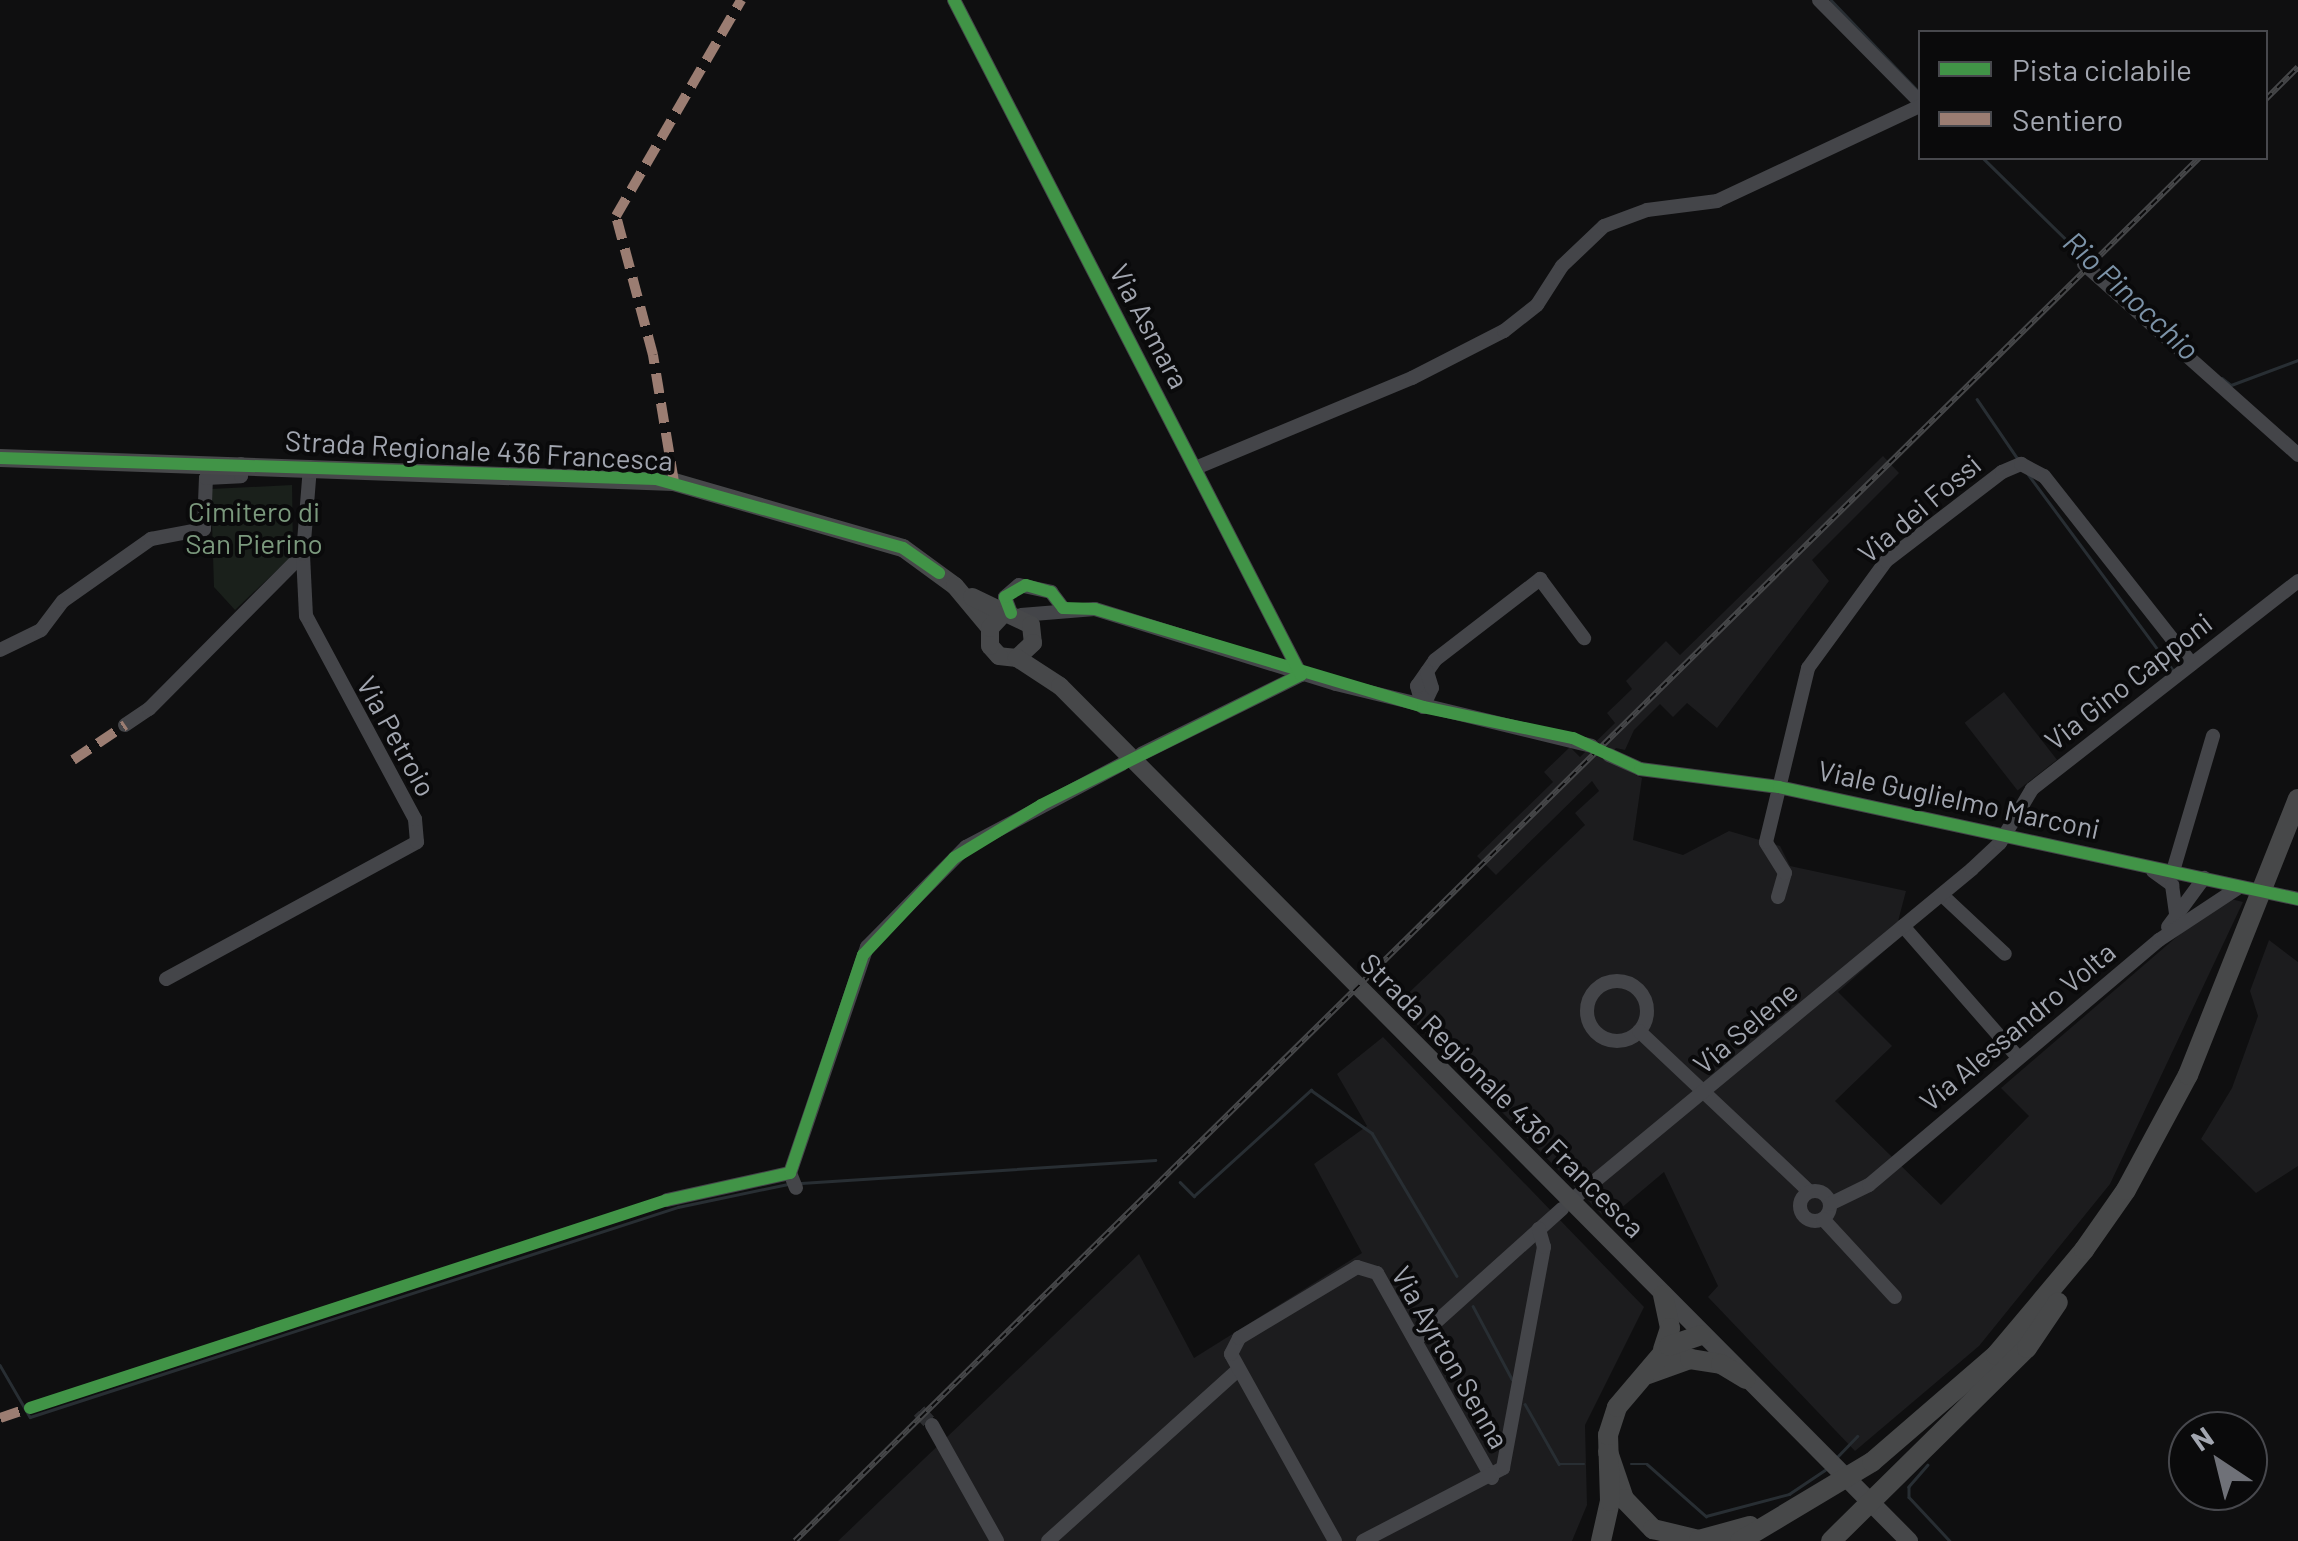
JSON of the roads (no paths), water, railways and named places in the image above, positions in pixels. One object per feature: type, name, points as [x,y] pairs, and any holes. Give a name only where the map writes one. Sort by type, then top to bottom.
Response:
[{"type":"highway","points":[[1740,1541],[1872,1462],[1996,1355],[2084,1250],[2126,1190],[2226,1003],[2298,799]]},
{"type":"highway","points":[[1831,1541],[2028,1348],[2133,1200],[2226,1003],[2298,834]]},
{"type":"highway","points":[[1661,1354],[1670,1328],[1662,1295]]},
{"type":"highway","points":[[1767,1541],[1870,1476],[1999,1368],[2058,1302]]},
{"type":"highway","points":[[1600,1541],[1610,1501],[1608,1452],[1614,1413],[1661,1354],[1678,1340],[1702,1336]]},
{"type":"highway","points":[[1683,1360],[1702,1336]]},
{"type":"highway","points":[[1642,1376],[1683,1360],[1721,1364],[1746,1379]]},
{"type":"highway","points":[[1608,1452],[1636,1514],[1653,1529],[1689,1540],[1732,1534],[1872,1462]]},
{"type":"main road","name":"Strada Regionale 436 Francesca","points":[[0,458],[678,482],[903,548],[1033,641],[1060,686]]},
{"type":"main road","name":"Strada Regionale 436 Francesca","points":[[1006,618],[994,652],[1017,658],[1060,686],[1909,1541]]},
{"type":"main road","points":[[1017,658],[1033,641]]},
{"type":"street","name":"Via Asmara","points":[[954,0],[1198,467],[1301,674]]},
{"type":"street","points":[[1819,0],[1918,102]]},
{"type":"street","points":[[1198,467],[1412,378],[1504,331],[1537,305],[1584,242],[1616,220],[1717,201],[1918,105]]},
{"type":"street","points":[[2084,264],[2298,455]]},
{"type":"street","points":[[0,650],[41,630],[63,601],[121,566],[152,538],[204,529],[206,478],[241,476],[241,464]]},
{"type":"street","name":"Via dei Fossi","points":[[1778,898],[1785,873],[1766,842],[1808,668],[1876,571],[2002,472],[2029,465],[2044,476],[2192,664]]},
{"type":"street","name":"Via Petroio","points":[[166,979],[417,842],[415,818],[306,616],[303,554],[310,466]]},
{"type":"street","points":[[125,725],[150,709],[303,554]]},
{"type":"street","points":[[1423,708],[1426,672],[1464,634],[1540,579],[1584,638]]},
{"type":"street","name":"Via Gino Capponi","points":[[2005,835],[2032,789],[2298,581]]},
{"type":"street","points":[[1060,609],[1051,592],[1019,585],[1005,596],[1006,618],[1060,609],[1095,609],[1423,708],[1592,746]]},
{"type":"street","points":[[1033,641],[1060,609]]},
{"type":"street","points":[[1142,754],[1301,674]]},
{"type":"street","points":[[1405,702],[1424,687]]},
{"type":"street","points":[[1424,687],[1459,715]]},
{"type":"street","points":[[2173,871],[2213,736]]},
{"type":"street","name":"Viale Guglielmo Marconi","points":[[1609,755],[1640,770],[1779,787],[2298,899]]},
{"type":"street","points":[[666,1200],[793,1180],[868,947],[966,847],[1122,764]]},
{"type":"street","name":"Via Selene","points":[[1578,1196],[1942,895],[2005,835]]},
{"type":"street","points":[[2139,863],[2172,885],[2176,914]]},
{"type":"street","points":[[2159,940],[2204,878]]},
{"type":"street","points":[[2196,911],[2206,892],[2204,878]]},
{"type":"street","name":"Via Alessandro Volta","points":[[1826,1212],[1869,1184],[2159,940],[2196,911],[2239,888]]},
{"type":"street","points":[[1942,895],[2005,954]]},
{"type":"street","points":[[1903,926],[2017,1056]]},
{"type":"street","points":[[1615,981],[1634,986],[1646,1002],[1640,1031],[1623,1040],[1596,1033],[1588,1006],[1596,990],[1615,981]]},
{"type":"street","points":[[1640,1031],[1809,1192],[1823,1193],[1826,1212],[1895,1297]]},
{"type":"street","points":[[1809,1192],[1801,1213],[1826,1212]]},
{"type":"street","points":[[1417,1339],[1562,1209]]},
{"type":"street","points":[[1363,1541],[1492,1478],[1503,1468],[1544,1246],[1539,1229]]},
{"type":"street","name":"Via Ayrton Senna","points":[[1048,1541],[1236,1372],[1231,1354],[1239,1338],[1356,1267],[1378,1273],[1492,1478]]},
{"type":"street","points":[[1236,1372],[1335,1541]]},
{"type":"street","points":[[932,1425],[997,1541]]},
{"type":"waterway","name":"Rio Pinocchio","points":[[1831,0],[1918,91]]},
{"type":"waterway","name":"Rio Pinocchio","points":[[1985,160],[2084,257]]},
{"type":"waterway","name":"Rio Pinocchio","points":[[2222,378],[2231,385],[2298,360]]},
{"type":"waterway","points":[[1977,399],[2018,459]]},
{"type":"waterway","points":[[2028,474],[2175,673]]},
{"type":"waterway","points":[[1180,1182],[1194,1196],[1311,1090],[1372,1133],[1457,1276]]},
{"type":"waterway","points":[[801,1183],[1155,1160]]},
{"type":"waterway","points":[[0,1365],[30,1417],[678,1207],[788,1184]]},
{"type":"waterway","points":[[1473,1306],[1512,1379]]},
{"type":"waterway","points":[[1525,1404],[1559,1464],[1584,1464]]},
{"type":"waterway","points":[[1837,1457],[1857,1436]]},
{"type":"waterway","points":[[1631,1464],[1647,1464],[1706,1516],[1789,1494],[1825,1470]]},
{"type":"waterway","points":[[1928,1465],[1909,1487],[1909,1497],[1950,1541]]},
{"type":"tunnel","points":[[919,1411],[932,1425]]},
{"type":"railway","points":[[2268,97],[2298,67]]},
{"type":"railway","points":[[795,1541],[2197,160]]},
{"type":"park label","name":"Cimitero di San Pierino","points":[[254,527]]}]
